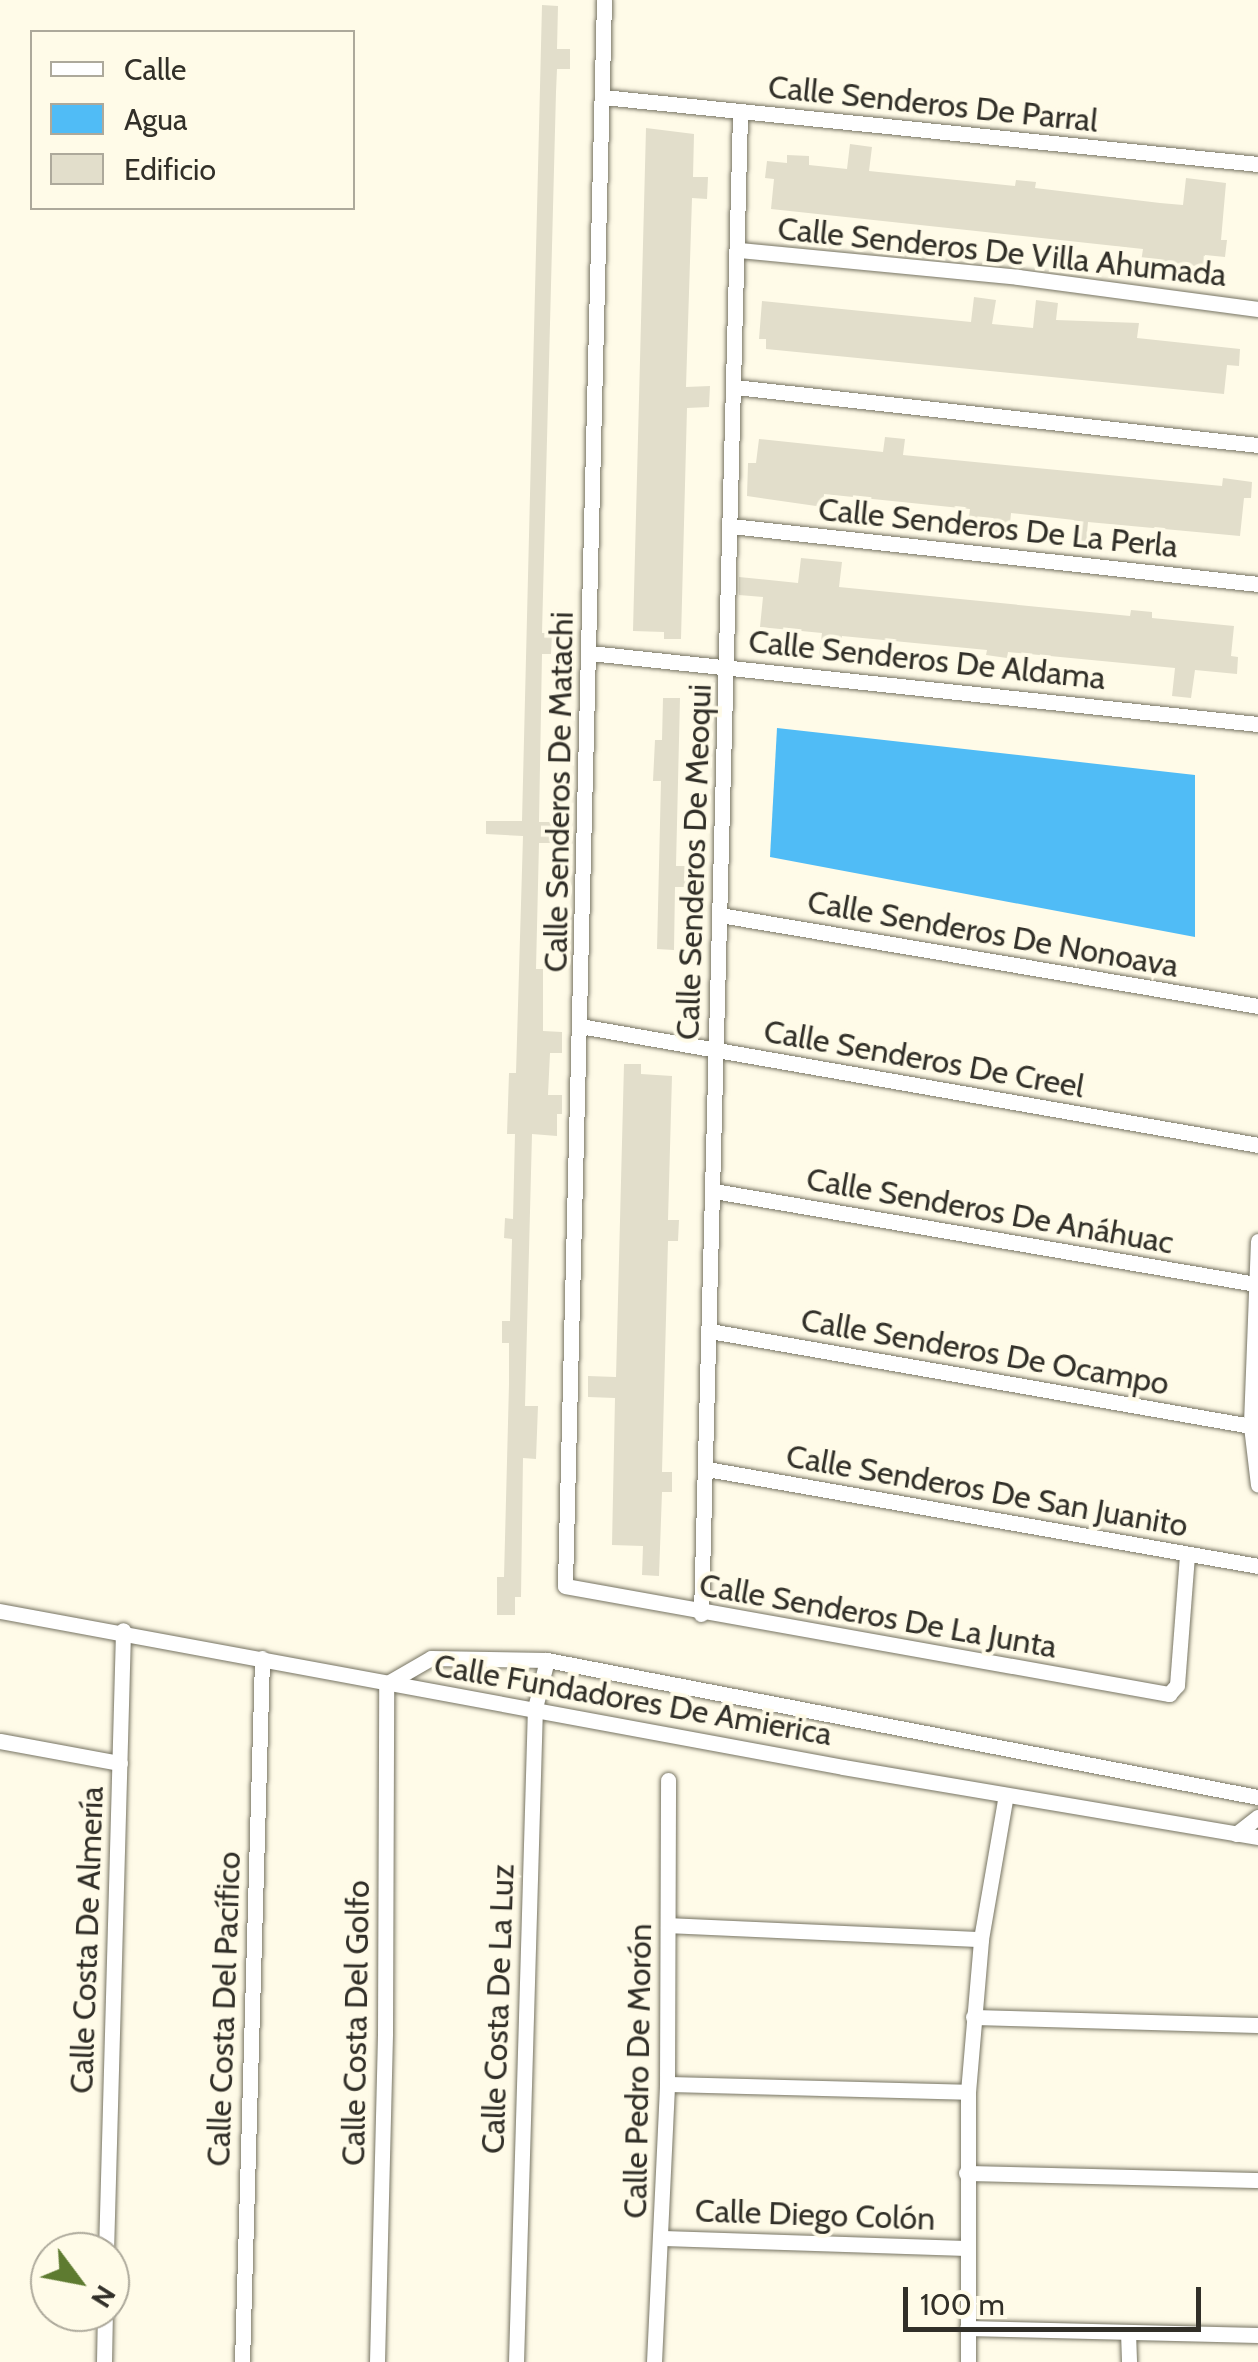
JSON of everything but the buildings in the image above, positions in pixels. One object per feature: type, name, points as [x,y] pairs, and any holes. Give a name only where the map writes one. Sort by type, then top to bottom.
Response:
[{"type":"street","name":"Calle Senderos De Matachi","points":[[565,1586],[604,0]]},
{"type":"street","name":"Calle Senderos De Parral","points":[[603,97],[1258,164]]},
{"type":"street","name":"Calle Senderos De Meoqui","points":[[702,1614],[740,250],[740,112]]},
{"type":"street","name":"Calle Senderos De Villa Ahumada","points":[[740,250],[1018,277],[1258,309]]},
{"type":"street","points":[[735,387],[1258,446]]},
{"type":"street","name":"Calle Senderos De La Perla","points":[[731,526],[1258,584]]},
{"type":"street","name":"Calle Senderos De Aldama","points":[[590,653],[1258,724]]},
{"type":"street","name":"Calle Senderos De Nonoava","points":[[720,916],[1258,1006]]},
{"type":"street","name":"Calle Senderos De Creel","points":[[580,1026],[1258,1145]]},
{"type":"street","name":"Calle Senderos De Anáhuac","points":[[714,1191],[1256,1284]]},
{"type":"street","points":[[1258,1240],[1251,1426],[1258,1485]]},
{"type":"street","name":"Calle Senderos De Ocampo","points":[[710,1331],[1251,1426]]},
{"type":"street","name":"Calle Senderos De San Juanito","points":[[707,1469],[1258,1566]]},
{"type":"street","name":"Calle Senderos De La Junta","points":[[565,1586],[702,1614],[1173,1694],[1177,1685],[1187,1555]]},
{"type":"street","name":"Calle Fundadores De Amierica","points":[[0,1611],[123,1630],[386,1684],[1258,1838]]},
{"type":"street","name":"Calle Costa De Almería","points":[[107,2232],[123,1630]]},
{"type":"street","name":"Calle Costa Del Pacífico","points":[[242,2362],[262,1658]]},
{"type":"street","points":[[386,1684],[432,1658],[547,1660],[1258,1797]]},
{"type":"street","name":"Calle Costa De La Luz","points":[[516,2362],[535,1708],[547,1660]]},
{"type":"street","name":"Calle Costa Del Golfo","points":[[376,2362],[385,2034],[386,1684]]},
{"type":"street","points":[[0,1741],[120,1763]]},
{"type":"street","name":"Calle Pedro De Morón","points":[[654,2362],[667,2084],[668,1780]]},
{"type":"street","points":[[968,2362],[966,2173],[973,2017],[981,1939],[1006,1795]]},
{"type":"street","points":[[1236,1834],[1258,1817]]},
{"type":"street","points":[[668,1925],[981,1939]]},
{"type":"street","points":[[973,2017],[1258,2024]]},
{"type":"street","points":[[667,2084],[968,2092]]},
{"type":"street","points":[[966,2173],[1258,2180]]},
{"type":"street","name":"Calle Diego Colón","points":[[662,2238],[966,2248]]},
{"type":"street","points":[[966,2328],[1258,2335]]},
{"type":"street","points":[[104,2362],[105,2332]]},
{"type":"street","points":[[1128,2332],[1128,2362]]},
{"type":"water","points":[[777,728],[1195,775],[1195,937],[770,857]]}]
